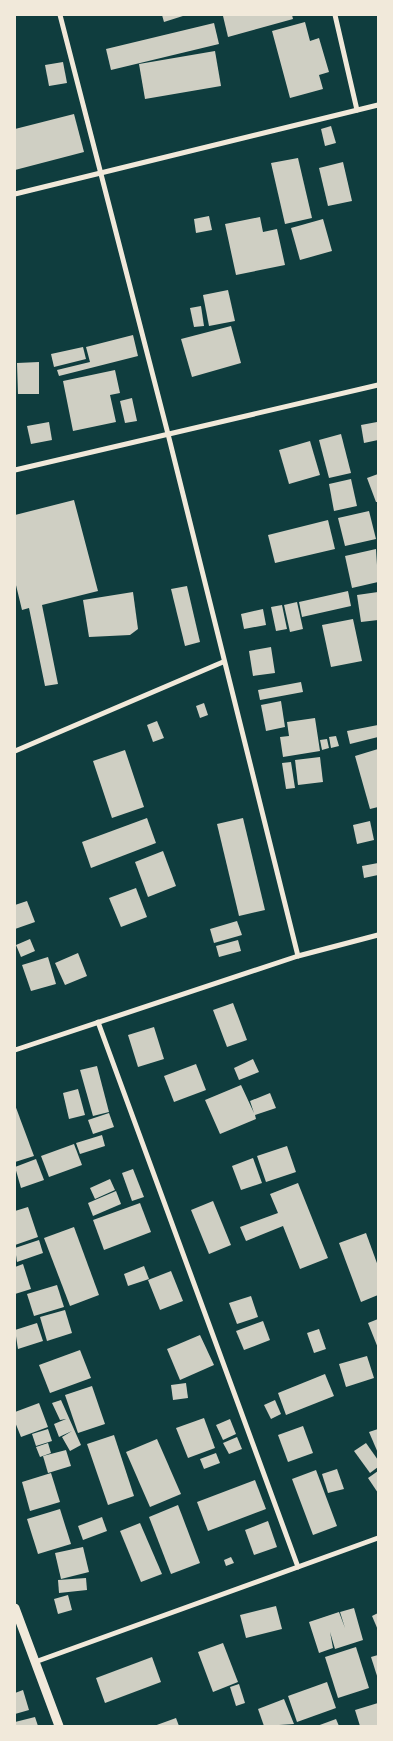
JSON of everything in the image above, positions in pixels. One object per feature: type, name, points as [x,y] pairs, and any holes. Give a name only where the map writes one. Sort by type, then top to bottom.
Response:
[{"type":"street","points":[[60,15],[168,434],[298,956]]},
{"type":"street","points":[[335,15],[357,110]]},
{"type":"street","points":[[15,194],[378,105]]},
{"type":"street","points":[[15,470],[378,384]]},
{"type":"street","points":[[15,751],[224,662]]},
{"type":"street","points":[[15,1050],[298,956],[378,934]]},
{"type":"street","points":[[98,1022],[298,1567]]},
{"type":"street","points":[[36,1662],[378,1538]]},
{"type":"street","points":[[15,1608],[59,1726]]},
{"type":"building","points":[[162,15],[186,15],[164,22]]},
{"type":"building","points":[[292,15],[293,19],[228,37],[223,16]]},
{"type":"building","points":[[305,22],[310,41],[319,38],[329,72],[319,75],[323,89],[290,98],[272,31]]},
{"type":"building","points":[[214,23],[219,44],[111,70],[106,49]]},
{"type":"building","points":[[215,51],[221,86],[145,99],[139,64]]},
{"type":"building","points":[[63,62],[67,83],[49,86],[45,65]]},
{"type":"building","points":[[74,114],[84,152],[15,170],[15,129]]},
{"type":"building","points":[[331,126],[336,143],[325,146],[321,129]]},
{"type":"building","points":[[298,158],[312,218],[285,224],[271,163]]},
{"type":"building","points":[[343,162],[352,201],[328,206],[319,168]]},
{"type":"building","points":[[209,216],[212,230],[196,233],[194,219]]},
{"type":"building","points":[[260,217],[263,232],[277,229],[285,265],[236,275],[225,224]]},
{"type":"building","points":[[323,219],[332,251],[300,260],[291,228]]},
{"type":"building","points":[[228,290],[235,321],[209,326],[203,295]]},
{"type":"building","points":[[201,306],[204,326],[194,327],[190,308]]},
{"type":"building","points":[[231,326],[241,363],[192,377],[181,339]]},
{"type":"building","points":[[133,335],[138,356],[59,376],[57,370],[90,362],[86,347]]},
{"type":"building","points":[[83,347],[86,359],[54,367],[51,354]]},
{"type":"building","points":[[39,362],[39,394],[18,394],[17,363]]},
{"type":"building","points":[[115,370],[120,393],[110,395],[116,422],[73,431],[63,381]]},
{"type":"building","points":[[132,398],[137,421],[125,423],[120,401]]},
{"type":"building","points":[[49,422],[52,440],[31,444],[27,426]]},
{"type":"building","points":[[377,422],[378,440],[364,443],[361,425]]},
{"type":"building","points":[[341,434],[351,473],[329,478],[319,440]]},
{"type":"building","points":[[310,441],[320,475],[289,484],[279,450]]},
{"type":"building","points":[[378,474],[378,502],[376,502],[367,478]]},
{"type":"building","points":[[351,479],[357,506],[334,511],[329,484]]},
{"type":"building","points":[[74,500],[98,591],[42,605],[58,684],[45,686],[29,608],[22,610],[15,581],[15,515]]},
{"type":"building","points":[[369,511],[376,539],[345,546],[338,518]]},
{"type":"building","points":[[328,520],[335,549],[275,563],[268,535]]},
{"type":"building","points":[[376,549],[378,582],[352,588],[345,556]]},
{"type":"building","points":[[187,586],[200,642],[185,646],[171,589]]},
{"type":"building","points":[[348,591],[351,606],[302,617],[299,602]]},
{"type":"building","points":[[133,592],[138,629],[130,635],[89,637],[83,600]]},
{"type":"building","points":[[378,592],[378,620],[361,622],[357,595]]},
{"type":"building","points":[[297,602],[303,629],[290,632],[284,605]]},
{"type":"building","points":[[282,605],[287,629],[276,631],[271,607]]},
{"type":"building","points":[[263,609],[266,625],[244,629],[241,614]]},
{"type":"building","points":[[353,619],[362,661],[331,667],[322,625]]},
{"type":"building","points":[[271,647],[275,673],[253,676],[249,651]]},
{"type":"building","points":[[301,682],[303,692],[260,700],[258,690]]},
{"type":"building","points":[[281,701],[285,727],[266,731],[261,705]]},
{"type":"building","points":[[204,703],[208,715],[200,718],[196,706]]},
{"type":"building","points":[[315,718],[320,751],[283,757],[280,737],[289,736],[287,722]]},
{"type":"building","points":[[157,721],[164,738],[153,742],[147,725]]},
{"type":"building","points":[[378,725],[378,737],[350,744],[347,731]]},
{"type":"building","points":[[336,736],[339,746],[331,748],[329,737]]},
{"type":"building","points":[[327,739],[329,748],[322,750],[320,740]]},
{"type":"building","points":[[378,749],[378,807],[370,809],[355,756]]},
{"type":"building","points":[[125,750],[144,807],[112,818],[93,761]]},
{"type":"building","points":[[320,757],[323,782],[298,785],[295,760]]},
{"type":"building","points":[[291,762],[295,788],[286,789],[282,763]]},
{"type":"building","points":[[147,818],[156,843],[91,868],[82,842]]},
{"type":"building","points":[[243,818],[265,910],[239,916],[217,824]]},
{"type":"building","points":[[370,821],[374,840],[357,844],[353,825]]},
{"type":"building","points":[[163,851],[176,886],[148,897],[135,862]]},
{"type":"building","points":[[378,863],[378,875],[364,878],[362,866]]},
{"type":"building","points":[[136,888],[147,917],[121,927],[109,898]]},
{"type":"building","points":[[27,901],[35,922],[15,929],[15,905]]},
{"type":"building","points":[[237,921],[242,935],[214,943],[210,929]]},
{"type":"building","points":[[30,939],[35,951],[21,957],[16,945]]},
{"type":"building","points":[[238,940],[241,951],[219,957],[216,946]]},
{"type":"building","points":[[78,953],[87,976],[65,985],[55,963]]},
{"type":"building","points":[[48,957],[56,984],[31,991],[22,965]]},
{"type":"building","points":[[233,1003],[247,1040],[227,1047],[213,1010]]},
{"type":"building","points":[[154,1027],[164,1059],[138,1067],[128,1035]]},
{"type":"building","points":[[253,1059],[259,1072],[239,1080],[234,1068]]},
{"type":"building","points":[[196,1064],[206,1090],[174,1102],[164,1076]]},
{"type":"building","points":[[97,1066],[109,1112],[93,1116],[80,1070]]},
{"type":"building","points":[[241,1085],[254,1113],[250,1101],[270,1093],[276,1108],[255,1115],[256,1119],[220,1134],[205,1100]]},
{"type":"building","points":[[78,1089],[85,1115],[69,1119],[63,1093]]},
{"type":"building","points":[[15,1105],[34,1156],[15,1162]]},
{"type":"building","points":[[109,1113],[114,1127],[93,1134],[88,1120]]},
{"type":"building","points":[[102,1135],[105,1146],[80,1154],[76,1143]]},
{"type":"building","points":[[74,1144],[82,1165],[49,1177],[41,1156]]},
{"type":"building","points":[[287,1146],[296,1172],[266,1182],[257,1156]]},
{"type":"building","points":[[253,1158],[262,1183],[241,1190],[232,1166]]},
{"type":"building","points":[[36,1159],[44,1180],[21,1188],[15,1167]]},
{"type":"building","points":[[133,1169],[144,1197],[132,1201],[122,1173]]},
{"type":"building","points":[[110,1179],[115,1190],[95,1199],[90,1188]]},
{"type":"building","points":[[298,1183],[328,1258],[300,1269],[283,1226],[246,1241],[240,1227],[278,1213],[270,1194]]},
{"type":"building","points":[[116,1191],[121,1204],[93,1216],[88,1203]]},
{"type":"building","points":[[213,1201],[231,1245],[209,1254],[191,1210]]},
{"type":"building","points":[[140,1203],[151,1232],[104,1250],[93,1220]]},
{"type":"building","points":[[28,1207],[38,1237],[15,1245],[15,1211]]},
{"type":"building","points":[[74,1227],[99,1295],[70,1306],[44,1238]]},
{"type":"building","points":[[366,1233],[378,1266],[378,1295],[361,1302],[339,1243]]},
{"type":"building","points":[[39,1240],[43,1253],[17,1262],[15,1248]]},
{"type":"building","points":[[23,1264],[31,1289],[15,1294],[15,1267]]},
{"type":"building","points":[[144,1266],[149,1279],[128,1286],[124,1274]]},
{"type":"building","points":[[171,1271],[183,1301],[160,1310],[148,1280]]},
{"type":"building","points":[[57,1285],[64,1307],[34,1316],[27,1294]]},
{"type":"building","points":[[251,1296],[258,1317],[237,1324],[229,1303]]},
{"type":"building","points":[[65,1310],[72,1333],[47,1341],[40,1317]]},
{"type":"building","points":[[378,1319],[378,1348],[368,1323]]},
{"type":"building","points":[[263,1321],[270,1340],[244,1350],[236,1331]]},
{"type":"building","points":[[37,1323],[43,1341],[18,1349],[15,1330]]},
{"type":"building","points":[[319,1329],[326,1349],[314,1353],[307,1333]]},
{"type":"building","points":[[200,1335],[214,1365],[180,1380],[167,1349]]},
{"type":"building","points":[[80,1350],[91,1378],[50,1393],[39,1365]]},
{"type":"building","points":[[367,1356],[374,1378],[346,1387],[339,1364]]},
{"type":"building","points":[[325,1374],[334,1396],[286,1415],[278,1393]]},
{"type":"building","points":[[186,1383],[188,1398],[173,1400],[171,1385]]},
{"type":"building","points":[[92,1386],[105,1424],[78,1433],[65,1395]]},
{"type":"building","points":[[61,1400],[81,1445],[70,1451],[62,1437],[72,1431],[59,1437],[54,1424],[66,1419],[60,1420],[52,1403]]},
{"type":"building","points":[[275,1400],[281,1414],[271,1419],[264,1405]]},
{"type":"building","points":[[39,1403],[48,1427],[21,1437],[15,1422],[15,1412]]},
{"type":"building","points":[[204,1418],[215,1448],[188,1458],[176,1428]]},
{"type":"building","points":[[230,1419],[236,1434],[223,1440],[216,1425]]},
{"type":"building","points":[[303,1426],[313,1453],[288,1462],[278,1435]]},
{"type":"building","points":[[48,1429],[52,1441],[36,1446],[32,1434]]},
{"type":"building","points":[[378,1429],[378,1453],[369,1432]]},
{"type":"building","points":[[114,1435],[134,1496],[108,1505],[87,1444]]},
{"type":"building","points":[[237,1437],[242,1449],[229,1454],[223,1443]]},
{"type":"building","points":[[157,1439],[181,1494],[150,1507],[126,1452]]},
{"type":"building","points":[[48,1443],[51,1453],[40,1457],[36,1447]]},
{"type":"building","points":[[366,1443],[378,1460],[378,1467],[370,1473],[354,1451]]},
{"type":"building","points":[[66,1450],[71,1466],[48,1473],[43,1456]]},
{"type":"building","points":[[216,1453],[220,1463],[204,1469],[200,1459]]},
{"type":"building","points":[[337,1469],[344,1489],[328,1493],[322,1474]]},
{"type":"building","points":[[316,1470],[337,1526],[313,1535],[292,1479]]},
{"type":"building","points":[[378,1471],[378,1493],[368,1478]]},
{"type":"building","points":[[51,1473],[60,1502],[30,1511],[22,1482]]},
{"type":"building","points":[[255,1480],[266,1509],[208,1531],[197,1502]]},
{"type":"building","points":[[178,1505],[200,1563],[171,1574],[149,1517]]},
{"type":"building","points":[[60,1509],[71,1544],[38,1554],[27,1519]]},
{"type":"building","points":[[102,1517],[107,1531],[83,1540],[78,1526]]},
{"type":"building","points":[[268,1521],[277,1547],[254,1555],[245,1530]]},
{"type":"building","points":[[140,1523],[162,1574],[141,1582],[120,1531]]},
{"type":"building","points":[[83,1547],[89,1572],[61,1579],[55,1553]]},
{"type":"building","points":[[231,1557],[234,1563],[226,1566],[224,1560]]},
{"type":"building","points":[[86,1578],[87,1590],[59,1593],[58,1580]]},
{"type":"building","points":[[68,1595],[72,1610],[58,1614],[54,1599]]},
{"type":"building","points":[[276,1606],[282,1629],[246,1638],[240,1615]]},
{"type":"building","points":[[354,1608],[363,1640],[335,1649],[330,1632],[333,1648],[319,1653],[309,1622],[339,1612],[345,1628],[340,1612]]},
{"type":"building","points":[[378,1613],[378,1630],[372,1616]]},
{"type":"building","points":[[223,1643],[238,1682],[213,1692],[198,1652]]},
{"type":"building","points":[[356,1647],[369,1688],[338,1698],[325,1657]]},
{"type":"building","points":[[378,1655],[378,1679],[371,1657]]},
{"type":"building","points":[[152,1657],[161,1682],[105,1703],[96,1678]]},
{"type":"building","points":[[327,1682],[336,1708],[297,1722],[288,1696]]},
{"type":"building","points":[[239,1684],[245,1703],[236,1706],[230,1687]]},
{"type":"building","points":[[23,1690],[29,1710],[15,1714],[15,1693]]},
{"type":"building","points":[[284,1699],[294,1724],[264,1726],[258,1709]]},
{"type":"building","points":[[378,1703],[378,1726],[360,1726],[355,1710]]},
{"type":"building","points":[[35,1717],[38,1726],[16,1726],[15,1722]]},
{"type":"building","points":[[176,1718],[179,1726],[154,1726]]},
{"type":"building","points":[[336,1719],[339,1726],[317,1726]]}]
